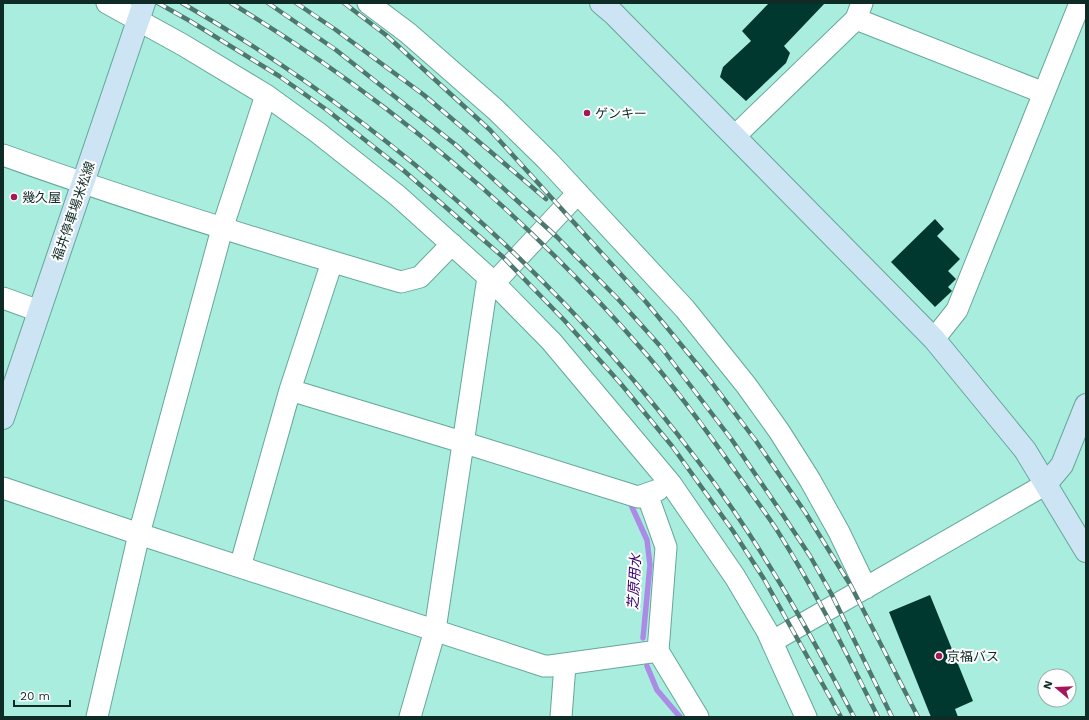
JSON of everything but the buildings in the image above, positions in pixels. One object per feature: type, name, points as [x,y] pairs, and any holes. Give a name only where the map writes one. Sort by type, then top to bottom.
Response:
[{"type":"street","points":[[107,3],[141,12],[183,45],[266,95],[317,132],[398,196],[452,244],[491,280],[551,341],[671,484],[735,577],[772,641],[806,717]]},
{"type":"street","points":[[368,3],[408,33],[496,110],[548,161],[685,309],[762,408],[810,480],[840,532],[866,588]]},
{"type":"street","points":[[601,3],[614,14],[735,136],[934,339],[1025,450],[1086,551]]},
{"type":"street","points":[[934,339],[957,310],[1080,3]]},
{"type":"street","points":[[735,136],[859,11],[1044,93]]},
{"type":"street","name":"福井停車場米松線","points":[[3,418],[141,12]]},
{"type":"street","points":[[103,715],[139,534],[222,229],[266,95]]},
{"type":"street","points":[[3,155],[222,229],[402,282],[420,276],[452,244]]},
{"type":"street","points":[[410,717],[435,630],[462,442],[491,280],[578,193]]},
{"type":"street","points":[[240,567],[290,390],[332,262]]},
{"type":"street","points":[[3,298],[39,311]]},
{"type":"street","points":[[290,390],[638,497],[671,484]]},
{"type":"street","points":[[772,641],[1046,484],[1062,465],[1086,405]]},
{"type":"street","points":[[3,488],[544,666],[565,665],[658,651]]},
{"type":"street","points":[[647,494],[666,547],[658,651],[698,717]]},
{"type":"street","points":[[561,717],[565,665]]},
{"type":"waterway","name":"芝原用水","points":[[632,507],[647,540],[650,565],[643,638]]},
{"type":"waterway","name":"芝原用水","points":[[647,666],[657,690],[680,717]]},
{"type":"railway","points":[[158,3],[279,76],[327,110],[403,170],[503,257],[564,320],[621,384],[672,446],[733,531],[764,579],[841,717]]},
{"type":"railway","points":[[182,3],[256,48],[328,97],[397,150],[463,206],[527,266],[587,328],[644,393],[698,461],[742,522],[801,618],[854,717]]},
{"type":"railway","points":[[231,3],[288,39],[344,78],[399,119],[452,162],[553,254],[600,303],[646,354],[682,398],[775,527],[842,644],[878,717]]},
{"type":"railway","points":[[268,3],[336,50],[456,145],[557,237],[618,299],[661,347],[732,440],[810,556],[832,595],[892,717]]},
{"type":"railway","points":[[296,3],[336,30],[424,95],[546,199]]},
{"type":"railway","points":[[344,3],[386,35],[490,130],[646,302],[706,375],[756,441],[805,512],[851,586],[918,717]]},
{"type":"place","name":"ゲンキー","points":[[587,113]]},
{"type":"place","name":"幾久屋","points":[[14,197]]},
{"type":"place","name":"京福バス","points":[[939,656]]}]
